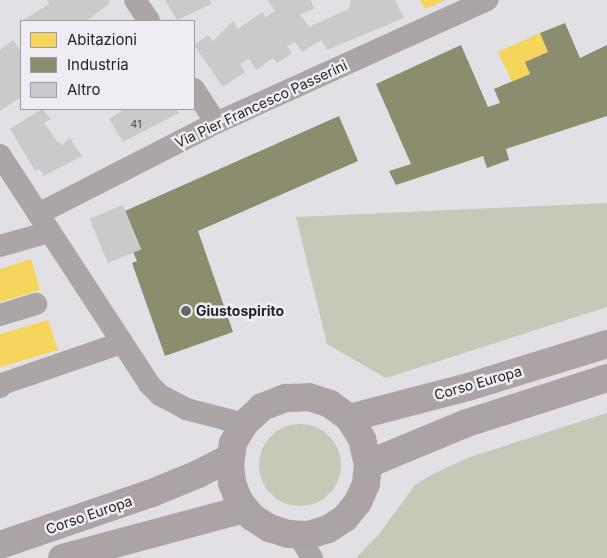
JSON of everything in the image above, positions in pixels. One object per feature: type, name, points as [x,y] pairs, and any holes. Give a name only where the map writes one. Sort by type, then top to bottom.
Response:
[{"type":"main road","name":"Corso Europa","points":[[349,418],[468,387],[607,344]]},
{"type":"main road","points":[[368,464],[467,423],[607,378]]},
{"type":"main road","points":[[286,398],[316,400],[330,404],[349,418],[362,439],[368,464],[366,484],[358,502],[345,518],[328,529],[298,534],[269,528],[245,509],[232,484],[231,457],[233,443],[244,424],[262,407],[286,398]]},
{"type":"main road","name":"Corso Europa","points":[[0,545],[152,493],[198,474],[231,457]]},
{"type":"main road","points":[[62,558],[245,509]]},
{"type":"street","points":[[135,0],[148,20]]},
{"type":"street","name":"Via Pier Francesco Passerini","points":[[0,246],[216,123],[487,0]]},
{"type":"street","points":[[195,91],[216,123]]},
{"type":"street","points":[[0,155],[121,343],[160,395],[186,409],[244,424]]},
{"type":"street","points":[[0,315],[36,304]]},
{"type":"street","points":[[0,387],[121,343]]},
{"type":"street","points":[[298,534],[312,558]]},
{"type":"green space","points":[[607,203],[607,307],[386,378],[327,344],[296,217]]},
{"type":"green space","points":[[607,413],[607,558],[356,558],[380,533],[415,485],[431,475],[470,457]]},
{"type":"green space","points":[[292,424],[308,424],[323,431],[334,442],[341,457],[338,481],[329,494],[308,506],[292,506],[277,499],[266,488],[259,473],[259,457],[266,442],[277,431]]},
{"type":"building: Abitazioni","points":[[420,0],[446,0],[425,9]]},
{"type":"building: Abitazioni","points":[[540,33],[548,52],[525,62],[530,74],[512,82],[498,52]]},
{"type":"building: Abitazioni","points":[[31,259],[40,290],[0,302],[0,269]]},
{"type":"building: Abitazioni","points":[[48,320],[58,350],[0,367],[0,334]]},
{"type":"building: Industria","points":[[565,23],[580,58],[607,45],[607,116],[506,149],[509,160],[487,168],[483,156],[396,185],[389,171],[411,164],[376,84],[461,45],[488,107],[500,103],[494,89],[530,74],[525,62],[548,52],[540,33]]},
{"type":"building: Industria","points":[[339,116],[358,161],[198,231],[233,332],[165,356],[132,263],[137,261],[133,252],[141,249],[125,211]]},
{"type":"building: Altro","points":[[47,0],[108,0],[110,3],[87,20],[24,20],[49,4]]},
{"type":"building: Altro","points":[[165,0],[209,0],[212,4],[177,20]]},
{"type":"building: Altro","points":[[268,0],[311,0],[314,9],[300,14],[309,27],[349,9],[351,0],[395,0],[404,18],[327,50],[321,40],[302,52],[295,42],[287,46],[292,53],[277,63],[273,58],[256,70],[249,59],[240,64],[245,72],[223,87],[195,44],[208,35],[213,41],[233,21],[238,29],[262,12],[266,17],[275,11]]},
{"type":"building: Altro","points":[[13,40],[20,50],[20,98],[0,111],[0,50]]},
{"type":"building: Altro","points":[[43,110],[51,119],[44,123],[57,141],[62,145],[70,138],[82,156],[44,176],[39,169],[35,171],[10,129]]},
{"type":"building: Altro","points":[[122,110],[177,110],[179,113],[123,142],[109,119]]},
{"type":"building: Altro","points":[[123,205],[141,250],[108,263],[90,218]]},
{"type":"place","name":"Giustospirito","points":[[186,311]]}]
